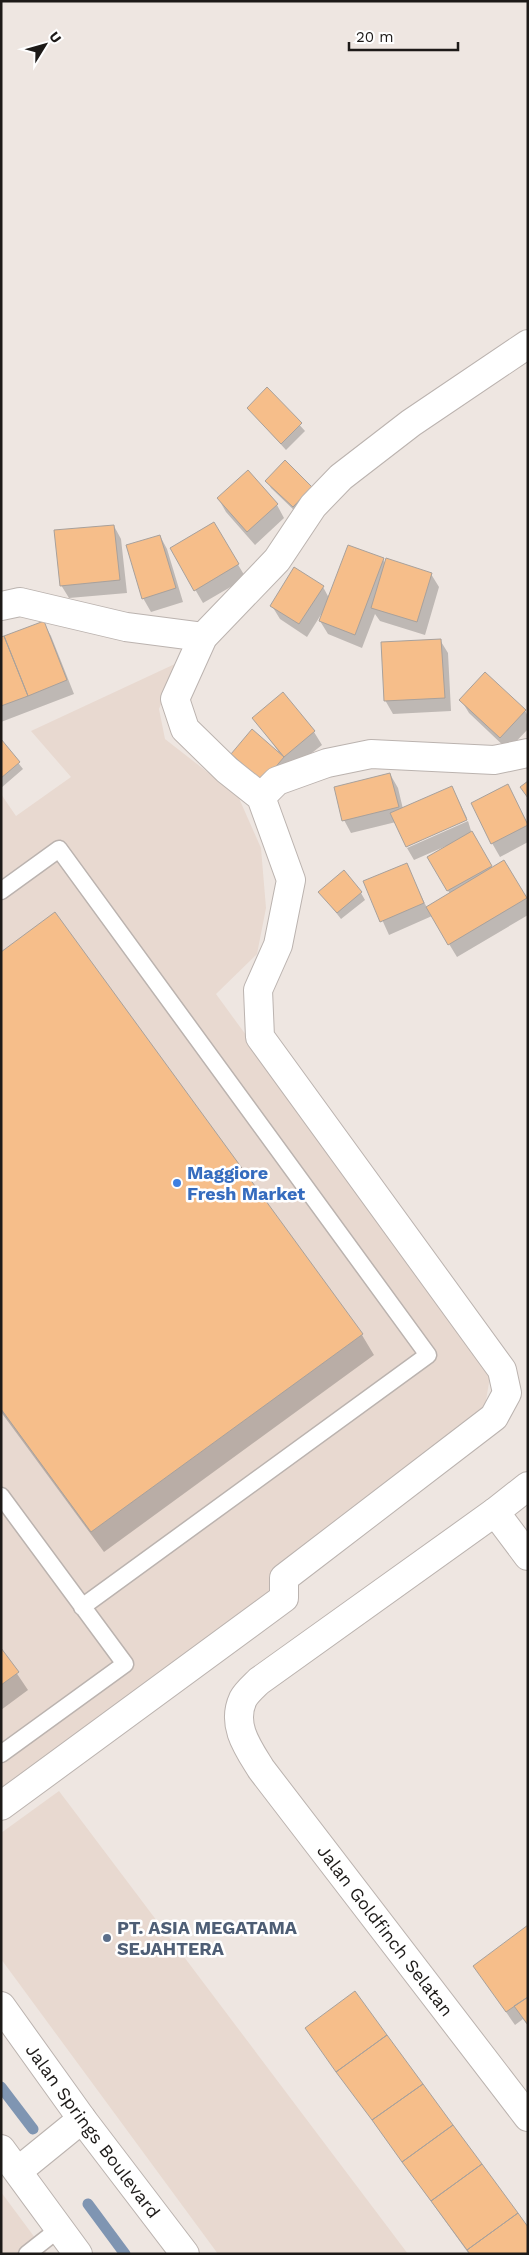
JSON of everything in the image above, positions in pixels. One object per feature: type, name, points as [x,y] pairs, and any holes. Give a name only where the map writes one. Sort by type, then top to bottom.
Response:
[{"type":"street","points":[[1,1806],[284,1598],[284,1578],[494,1417],[507,1393],[502,1370],[260,1036],[258,990],[278,945],[291,880],[261,798],[227,770],[185,728],[175,699],[203,637],[277,560],[313,506],[341,477],[411,423],[528,344]]},
{"type":"street","points":[[1,606],[20,602],[126,627],[203,637]]},
{"type":"street","points":[[261,798],[277,781],[327,763],[371,754],[494,760],[528,753]]},
{"type":"street","name":"Jalan Goldfinch Selatan","points":[[528,1486],[495,1512],[259,1681],[243,1698],[238,1722],[244,1743],[261,1770],[528,2117]]},
{"type":"street","points":[[495,1512],[528,1556]]},
{"type":"street","name":"Jalan Springs Boulevard","points":[[1,2006],[82,2119],[185,2254]]},
{"type":"street","points":[[18,2170],[82,2119]]},
{"type":"street","points":[[1,2149],[78,2254]]},
{"type":"lane","points":[[1,891],[59,849],[428,1355],[82,1607]]},
{"type":"lane","points":[[1,1496],[125,1664],[1,1754]]},
{"type":"lane","points":[[27,2254],[60,2228]]},
{"type":"shaded area","name":"Maggiore Fresh Market","points":[[177,663],[159,709],[165,739],[238,796],[261,848],[266,908],[257,954],[216,994],[491,1371],[484,1412],[271,1574],[268,1597],[1,1794],[1,794],[16,816],[71,777],[31,731]]},
{"type":"shaded area","points":[[59,1791],[408,2254],[218,2254],[1,1959],[1,1833]]},
{"type":"shaded area","points":[[1,2192],[47,2254],[1,2254]]},
{"type":"building","points":[[267,387],[302,423],[281,444],[247,408]]},
{"type":"building","points":[[285,460],[312,487],[293,507],[265,481]]},
{"type":"building","points":[[248,470],[278,504],[247,532],[217,498]]},
{"type":"building","points":[[214,522],[239,564],[194,591],[170,548]]},
{"type":"building","points":[[114,525],[120,580],[60,586],[54,530]]},
{"type":"building","points":[[160,535],[176,588],[142,599],[126,545]]},
{"type":"building","points":[[348,545],[384,558],[355,635],[319,621]]},
{"type":"building","points":[[386,558],[432,573],[417,622],[371,608]]},
{"type":"building","points":[[294,567],[324,586],[299,624],[270,606]]},
{"type":"building","points":[[44,621],[67,680],[28,696],[4,636]]},
{"type":"building","points":[[4,636],[28,696],[1,706],[1,637]]},
{"type":"building","points":[[441,639],[445,698],[384,701],[381,642]]},
{"type":"building","points":[[485,672],[526,710],[500,738],[459,700]]},
{"type":"building","points":[[283,692],[315,731],[284,757],[252,718]]},
{"type":"building","points":[[252,729],[284,757],[263,782],[231,754]]},
{"type":"building","points":[[1,739],[20,762],[1,778]]},
{"type":"building","points":[[390,773],[399,807],[342,821],[334,787]]},
{"type":"building","points":[[528,781],[528,798],[520,787]]},
{"type":"building","points":[[508,784],[528,825],[491,844],[471,803]]},
{"type":"building","points":[[452,786],[467,820],[406,847],[390,813]]},
{"type":"building","points":[[472,831],[492,866],[447,891],[427,857]]},
{"type":"building","points":[[504,860],[527,898],[448,945],[426,907]]},
{"type":"building","points":[[407,863],[424,903],[380,922],[363,881]]},
{"type":"building","points":[[344,870],[362,892],[337,913],[318,892]]},
{"type":"building","points":[[55,912],[363,1334],[91,1532],[1,1409],[1,952]]},
{"type":"building","points":[[1,1648],[19,1672],[1,1685]]},
{"type":"building","points":[[528,1925],[528,1997],[506,2012],[473,1966]]},
{"type":"building","points":[[355,1991],[387,2035],[336,2072],[305,2028]]},
{"type":"building","points":[[528,1997],[528,2025],[514,2006]]},
{"type":"building","points":[[387,2035],[423,2084],[372,2120],[336,2072]]},
{"type":"building","points":[[423,2084],[453,2125],[402,2162],[372,2120]]},
{"type":"building","points":[[453,2125],[482,2164],[431,2201],[402,2162]]},
{"type":"building","points":[[482,2164],[518,2213],[467,2250],[431,2201]]},
{"type":"building","points":[[518,2213],[528,2227],[528,2254],[470,2254],[467,2250]]},
{"type":"waterway","points":[[1,2087],[33,2129]]},
{"type":"waterway","points":[[88,2204],[125,2254]]},
{"type":"place","name":"Maggiore Fresh Market","points":[[177,1183]]},
{"type":"place","name":"PT. ASIA MEGATAMA SEJAHTERA","points":[[107,1938]]}]
